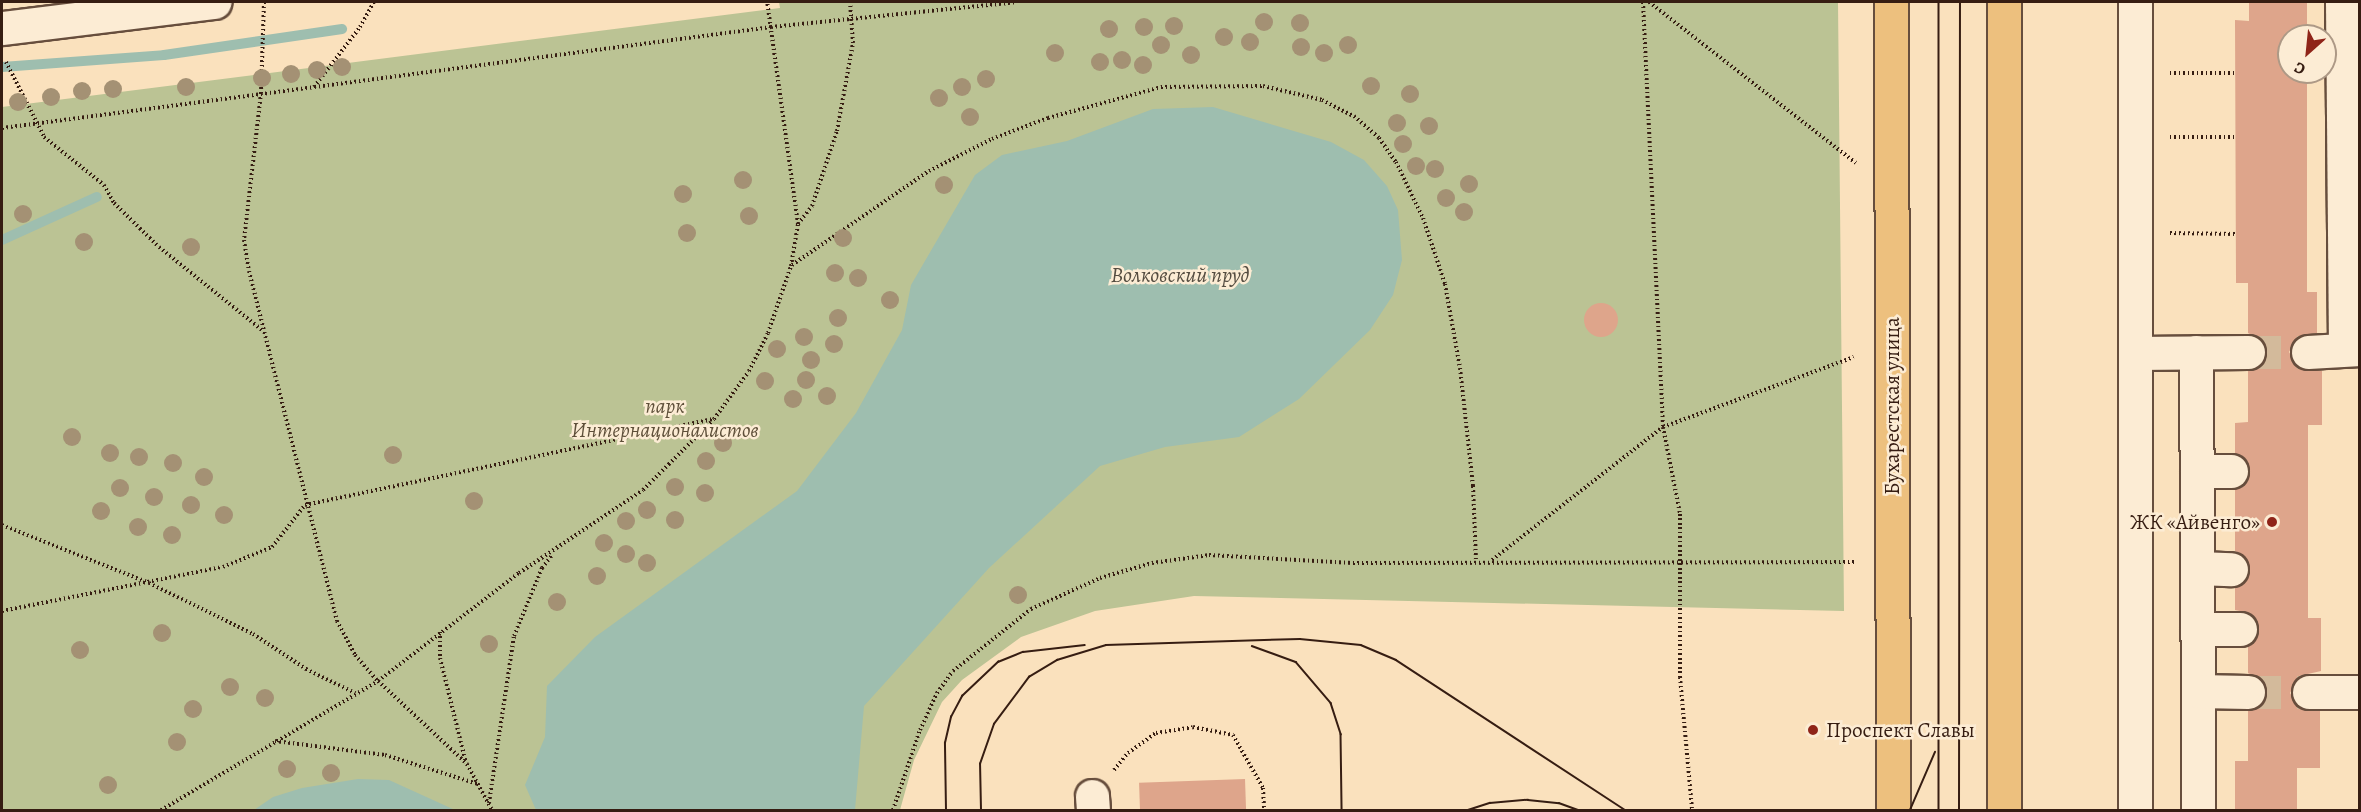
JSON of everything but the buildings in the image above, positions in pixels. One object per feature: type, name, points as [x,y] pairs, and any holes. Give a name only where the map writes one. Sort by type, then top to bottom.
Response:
[{"type":"main road","name":"Бухарестская улица","points":[[1891,2],[1893,810]]},
{"type":"main road","points":[[2004,2],[2004,810]]},
{"type":"street","points":[[2,27],[155,4],[214,2]]},
{"type":"street","points":[[2135,2],[2136,810]]},
{"type":"street","points":[[2308,352],[2352,349],[2342,2]]},
{"type":"street","points":[[2196,352],[2198,810]]},
{"type":"street","points":[[2135,353],[2248,352]]},
{"type":"street","points":[[2197,471],[2231,471]]},
{"type":"street","points":[[2197,568],[2231,569]]},
{"type":"street","points":[[2198,629],[2240,629]]},
{"type":"street","points":[[2198,691],[2248,692]]},
{"type":"street","points":[[2309,692],[2360,692]]},
{"type":"path","points":[[264,2],[261,93],[244,240],[262,330],[305,505],[337,621],[355,655],[378,681],[467,764]]},
{"type":"path","points":[[314,87],[374,2]]},
{"type":"path","points":[[161,810],[378,681],[440,632],[643,490],[671,466],[714,419],[749,371],[768,333],[791,266],[798,224],[767,2]]},
{"type":"path","points":[[798,224],[812,206],[831,158],[851,63],[850,2]]},
{"type":"path","points":[[2,128],[771,27],[852,17],[882,18],[1016,2]]},
{"type":"path","points":[[1643,2],[1663,427],[1671,483],[1680,514],[1680,677],[1692,810]]},
{"type":"path","points":[[1649,2],[1856,164]]},
{"type":"path","points":[[2,53],[45,137],[104,185],[114,203],[159,247],[262,330]]},
{"type":"path","points":[[2170,73],[2235,73]]},
{"type":"path","points":[[791,266],[928,171],[992,139],[1048,118],[1161,87],[1263,86],[1322,100],[1354,116],[1379,138],[1396,162],[1423,218],[1445,284],[1460,368],[1473,486],[1476,561]]},
{"type":"path","points":[[2170,137],[2235,137]]},
{"type":"path","points":[[2170,233],[2236,234]]},
{"type":"path","points":[[1491,560],[1663,427],[1854,357]]},
{"type":"path","points":[[2,610],[223,567],[272,547],[305,505],[714,419]]},
{"type":"path","points":[[2,525],[149,583],[253,634],[306,669],[356,694]]},
{"type":"path","points":[[489,805],[514,636],[542,568],[555,552]]},
{"type":"path","points":[[893,810],[920,730],[937,693],[953,671],[1031,609],[1059,594],[1152,563],[1209,555],[1353,563],[1491,560],[1854,562]]},
{"type":"path","points":[[440,632],[440,658],[467,764],[492,810]]},
{"type":"path","points":[[1092,803],[1128,753],[1156,733],[1193,727],[1233,735],[1263,788],[1264,810]]},
{"type":"path","points":[[274,741],[385,755],[478,784]]},
{"type":"green space","name":"парк Интернационалистов","points":[[779,2],[1838,2],[1844,611],[1194,596],[1095,611],[1021,637],[962,680],[942,702],[914,760],[900,810],[2,810],[2,107],[780,8]]},
{"type":"water","name":"Волковский пруд","points":[[1213,107],[1331,142],[1364,160],[1387,186],[1398,210],[1402,260],[1393,295],[1370,330],[1299,399],[1239,437],[1165,447],[1100,466],[989,568],[864,706],[855,810],[536,810],[525,785],[545,737],[547,686],[595,637],[797,491],[856,413],[902,330],[911,285],[975,175],[1002,155],[1067,141],[1153,109]]},
{"type":"water","points":[[358,779],[389,780],[455,810],[254,810],[273,797],[302,788]]},
{"type":"waterway","points":[[2,67],[164,55],[342,29]]},
{"type":"waterway","points":[[2,240],[97,197]]},
{"type":"tunnel","points":[[2248,352],[2308,352]]},
{"type":"tunnel","points":[[2248,692],[2309,692]]},
{"type":"tram line","points":[[1939,2],[1939,810]]},
{"type":"tram line","points":[[1959,810],[1960,2]]},
{"type":"tram line","points":[[981,810],[980,764],[994,724],[1029,677],[1057,660],[1106,645],[1300,639],[1361,645],[1396,660],[1625,810]]},
{"type":"tram line","points":[[946,810],[945,743],[951,717],[962,696],[998,662],[1023,652],[1085,645]]},
{"type":"tram line","points":[[1252,646],[1296,662],[1331,703],[1341,734],[1342,810]]},
{"type":"tram line","points":[[1910,810],[1935,752]]},
{"type":"tram line","points":[[1468,810],[1490,803],[1528,800],[1559,803],[1578,810]]},
{"type":"place","name":"ЖК «Айвенго»","points":[[2272,522]]},
{"type":"place","name":"Проспект Славы","points":[[1813,730]]}]
